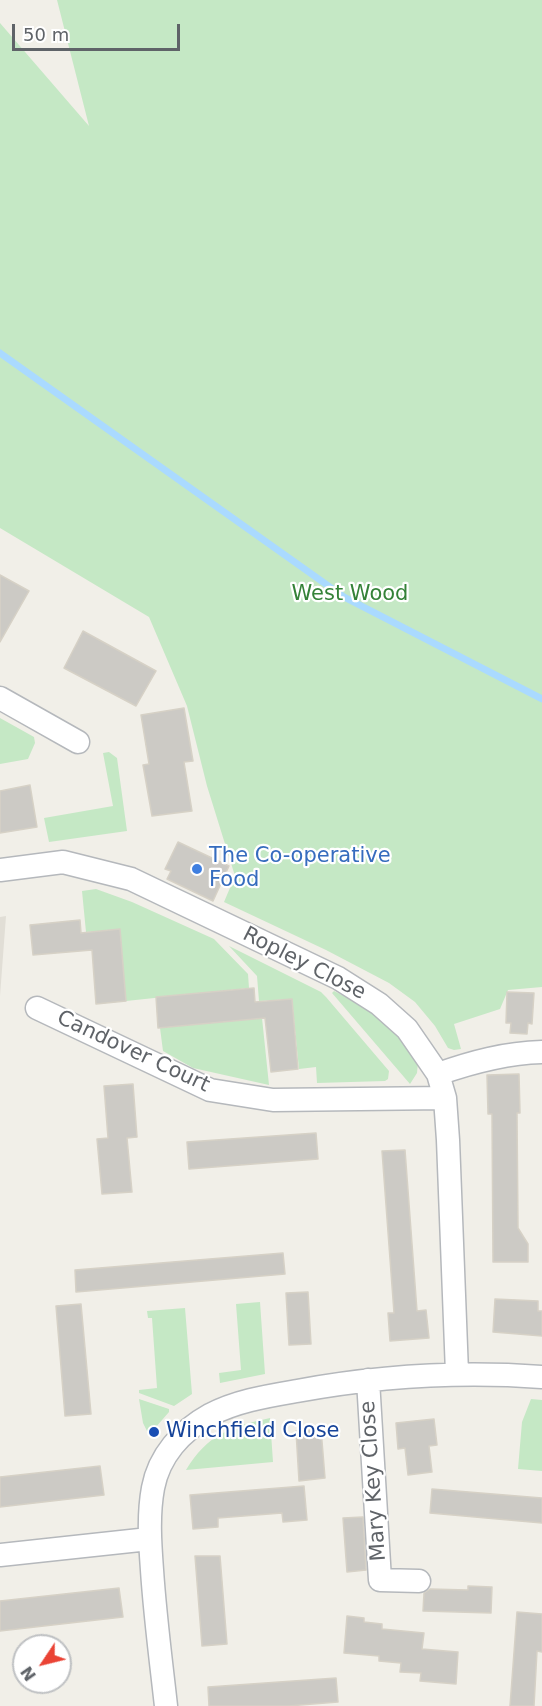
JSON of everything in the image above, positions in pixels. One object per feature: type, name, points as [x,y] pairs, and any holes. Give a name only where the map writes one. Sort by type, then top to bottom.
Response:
[{"type":"street","points":[[0,698],[78,742]]},
{"type":"street","name":"Ropley Close","points":[[0,870],[63,862],[131,879],[338,978],[379,1004],[408,1029],[438,1074],[445,1098],[457,1373]]},
{"type":"street","name":"Candover Court","points":[[37,1008],[210,1090],[273,1100],[445,1098]]},
{"type":"street","points":[[438,1074],[473,1061],[511,1054],[542,1052]]},
{"type":"street","points":[[166,1706],[154,1611],[150,1539],[153,1488],[167,1452],[184,1433],[210,1415],[234,1405],[278,1394],[368,1380],[457,1373],[542,1377]]},
{"type":"street","name":"Mary Key Close","points":[[368,1380],[380,1580],[419,1581]]},
{"type":"street","points":[[0,1555],[150,1539]]},
{"type":"shaded area","points":[[6,916],[0,996],[0,917]]},
{"type":"green space","name":"West Wood","points":[[57,0],[542,0],[542,987],[508,990],[500,1009],[454,1024],[461,1049],[448,1048],[435,1026],[415,1002],[389,983],[326,950],[224,902],[235,876],[207,786],[187,706],[149,617],[0,528],[0,23],[89,126]]},
{"type":"green space","points":[[0,718],[34,737],[35,743],[28,759],[0,764]]},
{"type":"green space","points":[[109,752],[117,758],[127,831],[49,842],[44,818],[113,806],[103,753]]},
{"type":"green space","points":[[96,889],[132,902],[214,939],[248,974],[249,988],[126,1001],[120,930],[86,932],[82,891]]},
{"type":"green space","points":[[229,946],[321,992],[389,1071],[388,1079],[385,1081],[317,1083],[316,1067],[299,1069],[292,999],[259,1001],[257,976]]},
{"type":"green space","points":[[334,991],[364,1006],[403,1037],[418,1062],[417,1073],[410,1084],[332,993]]},
{"type":"green space","points":[[262,1018],[269,1085],[193,1068],[163,1051],[160,1028]]},
{"type":"green space","points":[[260,1302],[265,1374],[220,1383],[219,1373],[241,1370],[236,1304]]},
{"type":"green space","points":[[185,1308],[192,1394],[174,1406],[139,1393],[139,1390],[157,1388],[152,1318],[148,1318],[147,1311]]},
{"type":"green space","points":[[139,1399],[169,1409],[169,1412],[149,1435],[143,1423]]},
{"type":"green space","points":[[531,1399],[542,1400],[542,1471],[518,1469],[522,1422]]},
{"type":"green space","points":[[270,1418],[273,1462],[186,1470],[203,1448],[221,1434]]},
{"type":"building","points":[[0,575],[29,591],[0,642]]},
{"type":"building","points":[[83,631],[156,671],[136,706],[64,668]]},
{"type":"building","points":[[184,708],[193,761],[184,762],[192,811],[152,816],[143,765],[149,764],[141,715]]},
{"type":"building","points":[[30,785],[37,827],[0,833],[0,791]]},
{"type":"building","name":"The Co-operative Food","points":[[178,842],[229,866],[213,901],[167,879],[171,871],[165,869]]},
{"type":"building","points":[[80,920],[81,933],[120,929],[126,1001],[96,1004],[92,950],[33,955],[30,925]]},
{"type":"building","points":[[254,988],[255,1002],[292,999],[298,1069],[271,1072],[265,1018],[158,1028],[156,997]]},
{"type":"building","points":[[507,992],[534,993],[532,1024],[528,1023],[527,1034],[510,1033],[511,1023],[506,1023]]},
{"type":"building","points":[[519,1074],[518,1228],[528,1244],[528,1262],[493,1262],[492,1114],[488,1114],[487,1075]]},
{"type":"building","points":[[133,1084],[137,1137],[127,1138],[132,1192],[102,1194],[97,1139],[108,1138],[104,1086]]},
{"type":"building","points":[[316,1133],[318,1159],[189,1169],[187,1142]]},
{"type":"building","points":[[405,1150],[417,1311],[426,1310],[429,1338],[390,1341],[388,1313],[394,1313],[382,1151]]},
{"type":"building","points":[[283,1253],[285,1274],[76,1292],[75,1270]]},
{"type":"building","points":[[308,1292],[311,1344],[289,1345],[286,1293]]},
{"type":"building","points":[[495,1299],[538,1301],[538,1311],[542,1311],[542,1336],[493,1332]]},
{"type":"building","points":[[81,1304],[91,1414],[65,1416],[56,1306]]},
{"type":"building","points":[[434,1419],[437,1445],[429,1446],[432,1472],[408,1475],[405,1448],[398,1449],[396,1423]]},
{"type":"building","points":[[321,1429],[325,1478],[299,1481],[296,1431]]},
{"type":"building","points":[[100,1466],[104,1495],[0,1507],[0,1477]]},
{"type":"building","points":[[304,1486],[307,1520],[283,1522],[282,1513],[218,1518],[218,1527],[193,1529],[190,1495]]},
{"type":"building","points":[[432,1489],[542,1498],[542,1523],[430,1513]]},
{"type":"building","points":[[363,1517],[366,1570],[347,1572],[343,1518]]},
{"type":"building","points":[[195,1556],[220,1556],[227,1644],[202,1646]]},
{"type":"building","points":[[468,1586],[492,1587],[491,1613],[423,1611],[424,1593],[430,1589],[468,1590]]},
{"type":"building","points":[[119,1588],[123,1617],[0,1631],[0,1601]]},
{"type":"building","points":[[517,1612],[542,1614],[542,1652],[537,1651],[534,1706],[510,1706]]},
{"type":"building","points":[[347,1616],[364,1618],[364,1622],[382,1624],[382,1629],[424,1633],[422,1649],[458,1652],[456,1684],[420,1681],[421,1673],[400,1672],[401,1663],[379,1661],[379,1656],[344,1653]]},
{"type":"building","points":[[336,1678],[338,1702],[288,1706],[209,1706],[208,1687]]},
{"type":"waterway","points":[[0,353],[344,597],[542,699]]},
{"type":"place","name":"The Co-operative Food","points":[[197,869]]},
{"type":"place","name":"Winchfield Close","points":[[154,1432]]}]
